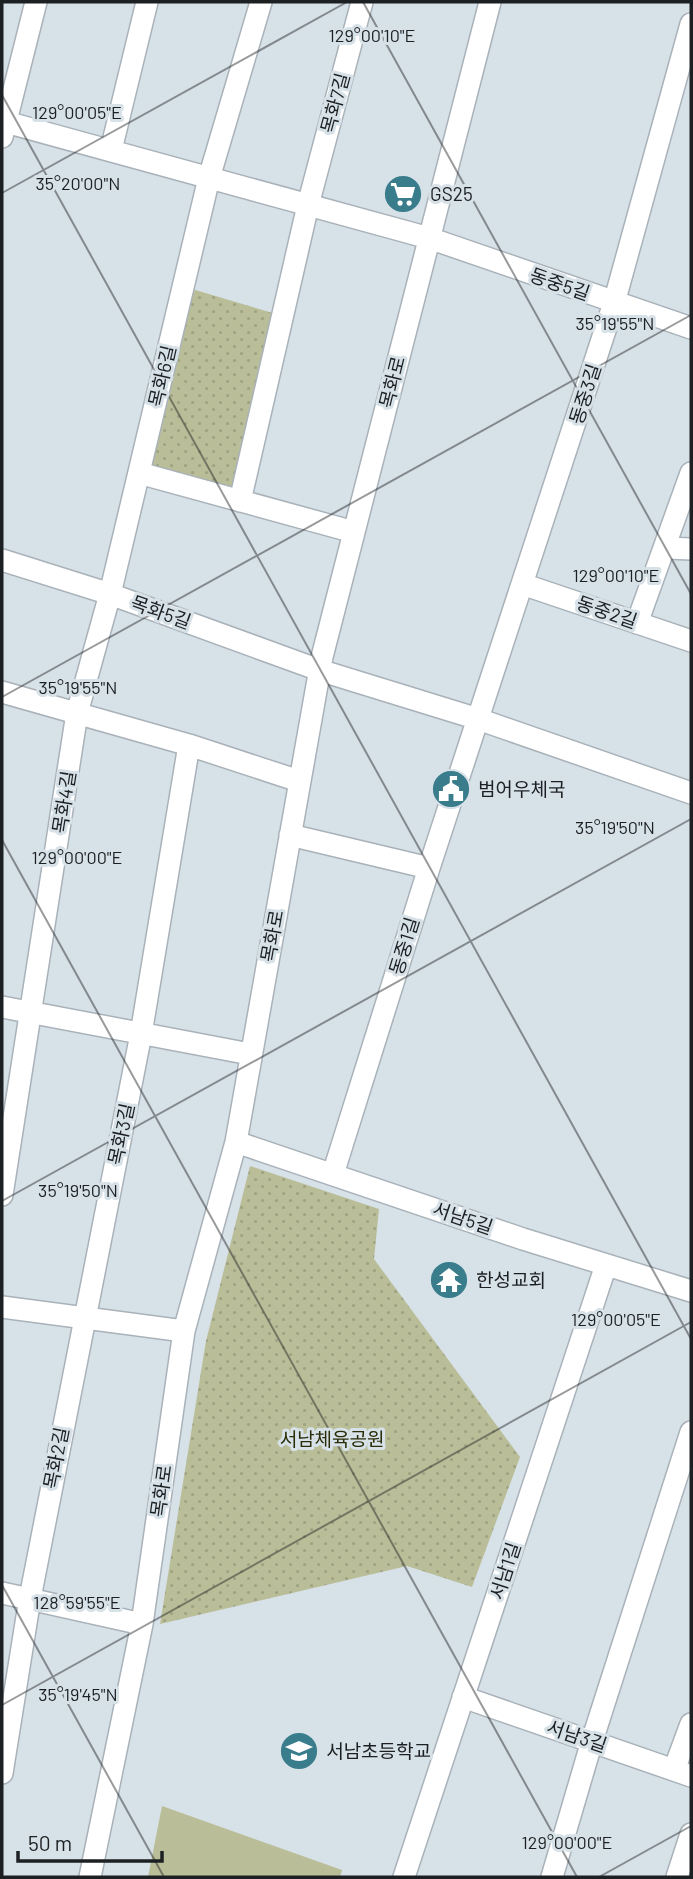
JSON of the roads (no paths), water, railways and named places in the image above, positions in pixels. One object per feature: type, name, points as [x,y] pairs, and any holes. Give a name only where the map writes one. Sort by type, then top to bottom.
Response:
[{"type":"street","points":[[36,2],[3,126],[111,150],[429,238]]},
{"type":"street","points":[[111,150],[147,2]]},
{"type":"street","points":[[209,178],[261,2]]},
{"type":"street","name":"목화7길","points":[[308,205],[362,2]]},
{"type":"street","name":"목화로","points":[[90,1877],[142,1624],[184,1331],[236,1142],[320,670],[490,2]]},
{"type":"street","name":"동중3길","points":[[478,719],[614,303],[691,24]]},
{"type":"street","name":"목화6길","points":[[110,594],[209,178]]},
{"type":"street","points":[[240,500],[308,205]]},
{"type":"street","name":"동중5길","points":[[429,238],[691,328]]},
{"type":"street","points":[[139,472],[354,532]]},
{"type":"street","points":[[637,623],[667,548],[691,473]]},
{"type":"street","points":[[667,548],[691,549]]},
{"type":"street","name":"목화5길","points":[[2,560],[110,594],[320,670]]},
{"type":"street","name":"동중2길","points":[[522,583],[691,641]]},
{"type":"street","name":"목화4길","points":[[32,1014],[77,713],[110,594]]},
{"type":"street","points":[[320,670],[478,719],[691,793]]},
{"type":"street","points":[[2,692],[190,745],[299,781]]},
{"type":"street","name":"동중1길","points":[[333,1174],[478,719]]},
{"type":"street","points":[[141,1034],[190,745]]},
{"type":"street","points":[[290,835],[429,868]]},
{"type":"street","points":[[2,1007],[250,1054]]},
{"type":"street","points":[[2,1195],[32,1014]]},
{"type":"street","name":"목화3길","points":[[83,1317],[141,1034]]},
{"type":"street","name":"서남5길","points":[[236,1142],[691,1291]]},
{"type":"street","name":"서남1길","points":[[404,1877],[606,1265]]},
{"type":"street","points":[[2,1307],[184,1331]]},
{"type":"street","name":"목화2길","points":[[2,1773],[30,1598],[83,1317]]},
{"type":"street","points":[[552,1877],[592,1741],[691,1432]]},
{"type":"street","points":[[2,1593],[142,1624]]},
{"type":"street","name":"서남3길","points":[[463,1696],[682,1773]]},
{"type":"street","points":[[682,1773],[691,1724]]},
{"type":"street","points":[[677,1877],[691,1834]]},
{"type":"place","name":"GS25","points":[[403,194]]},
{"type":"place","name":"범어우체국","points":[[451,789]]},
{"type":"place","name":"한성교회","points":[[449,1280]]},
{"type":"place","name":"서남초등학교","points":[[299,1751]]},
{"type":"park label","name":"서남체육공원","points":[[332,1439]]}]
